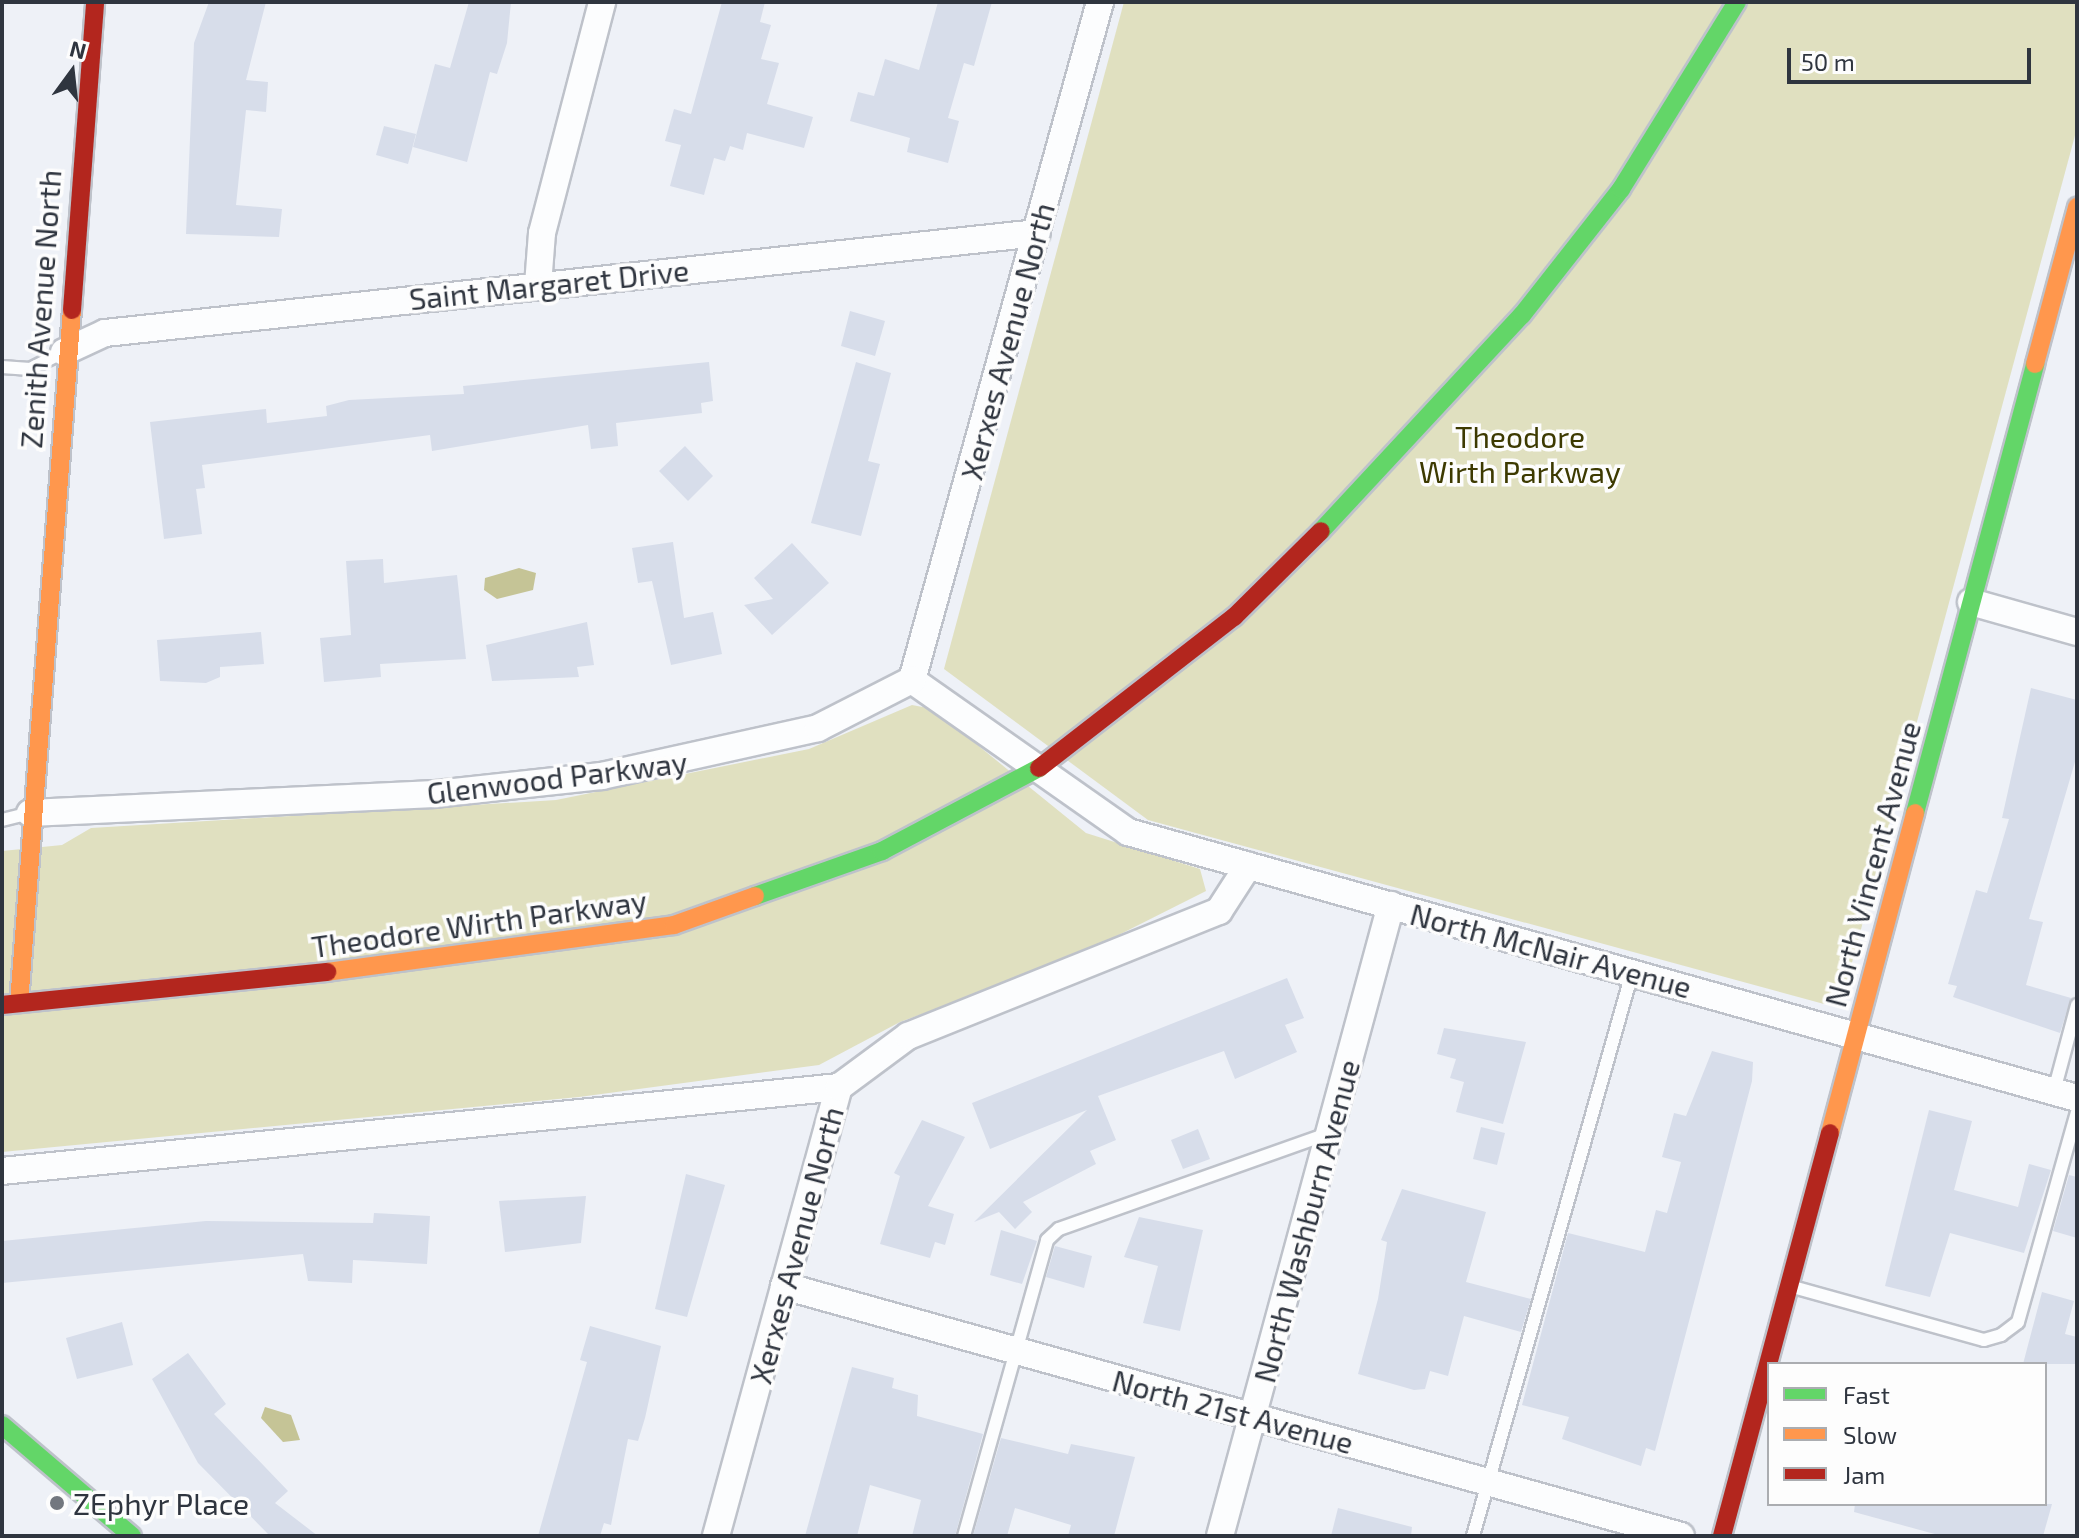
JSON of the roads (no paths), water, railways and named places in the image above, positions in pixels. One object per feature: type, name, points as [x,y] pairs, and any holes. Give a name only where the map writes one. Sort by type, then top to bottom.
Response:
[{"type":"street","name":"Zenith Avenue North","points":[[10,1004],[30,813],[64,352],[95,2]]},
{"type":"street","points":[[538,285],[542,233],[602,2]]},
{"type":"street","name":"Xerxes Avenue North","points":[[912,680],[1100,2]]},
{"type":"street","name":"Theodore Wirth Parkway","points":[[10,1004],[468,958],[674,925],[827,874],[1040,768],[1234,617],[1387,466],[1522,315],[1621,189],[1737,2]]},
{"type":"street","name":"North Vincent Avenue","points":[[1770,1362],[2077,207]]},
{"type":"street","name":"Saint Margaret Drive","points":[[64,352],[105,333],[1037,233]]},
{"type":"street","points":[[1971,602],[2077,632]]},
{"type":"street","points":[[912,680],[1040,768]]},
{"type":"street","name":"Glenwood Parkway","points":[[30,813],[435,794],[602,776],[818,728],[912,680]]},
{"type":"street","name":"North McNair Avenue","points":[[1040,768],[1128,832],[2065,1095]]},
{"type":"street","name":"Xerxes Avenue North","points":[[716,1536],[839,1087],[908,1036],[1219,911],[1248,866]]},
{"type":"street","name":"North Washburn Avenue","points":[[1220,1536],[1332,1132],[1391,905]]},
{"type":"street","points":[[2,1171],[839,1087]]},
{"type":"street","name":"North 21st Avenue","points":[[784,1286],[1681,1536]]},
{"type":"street","name":"North Vincent Avenue","points":[[1722,1536],[1767,1371]]},
{"type":"street","points":[[2,1425],[124,1534]]},
{"type":"lane","points":[[2,367],[30,369],[64,352]]},
{"type":"lane","points":[[2,820],[30,813]]},
{"type":"lane","points":[[1473,1536],[1632,972]]},
{"type":"lane","points":[[2065,1095],[2077,1005]]},
{"type":"lane","points":[[1790,1287],[1984,1340],[2001,1335],[2018,1322],[2077,1112]]},
{"type":"lane","points":[[964,1536],[1047,1240],[1059,1229],[1332,1132]]},
{"type":"place","name":"ZEphyr Place","points":[[57,1503]]}]
